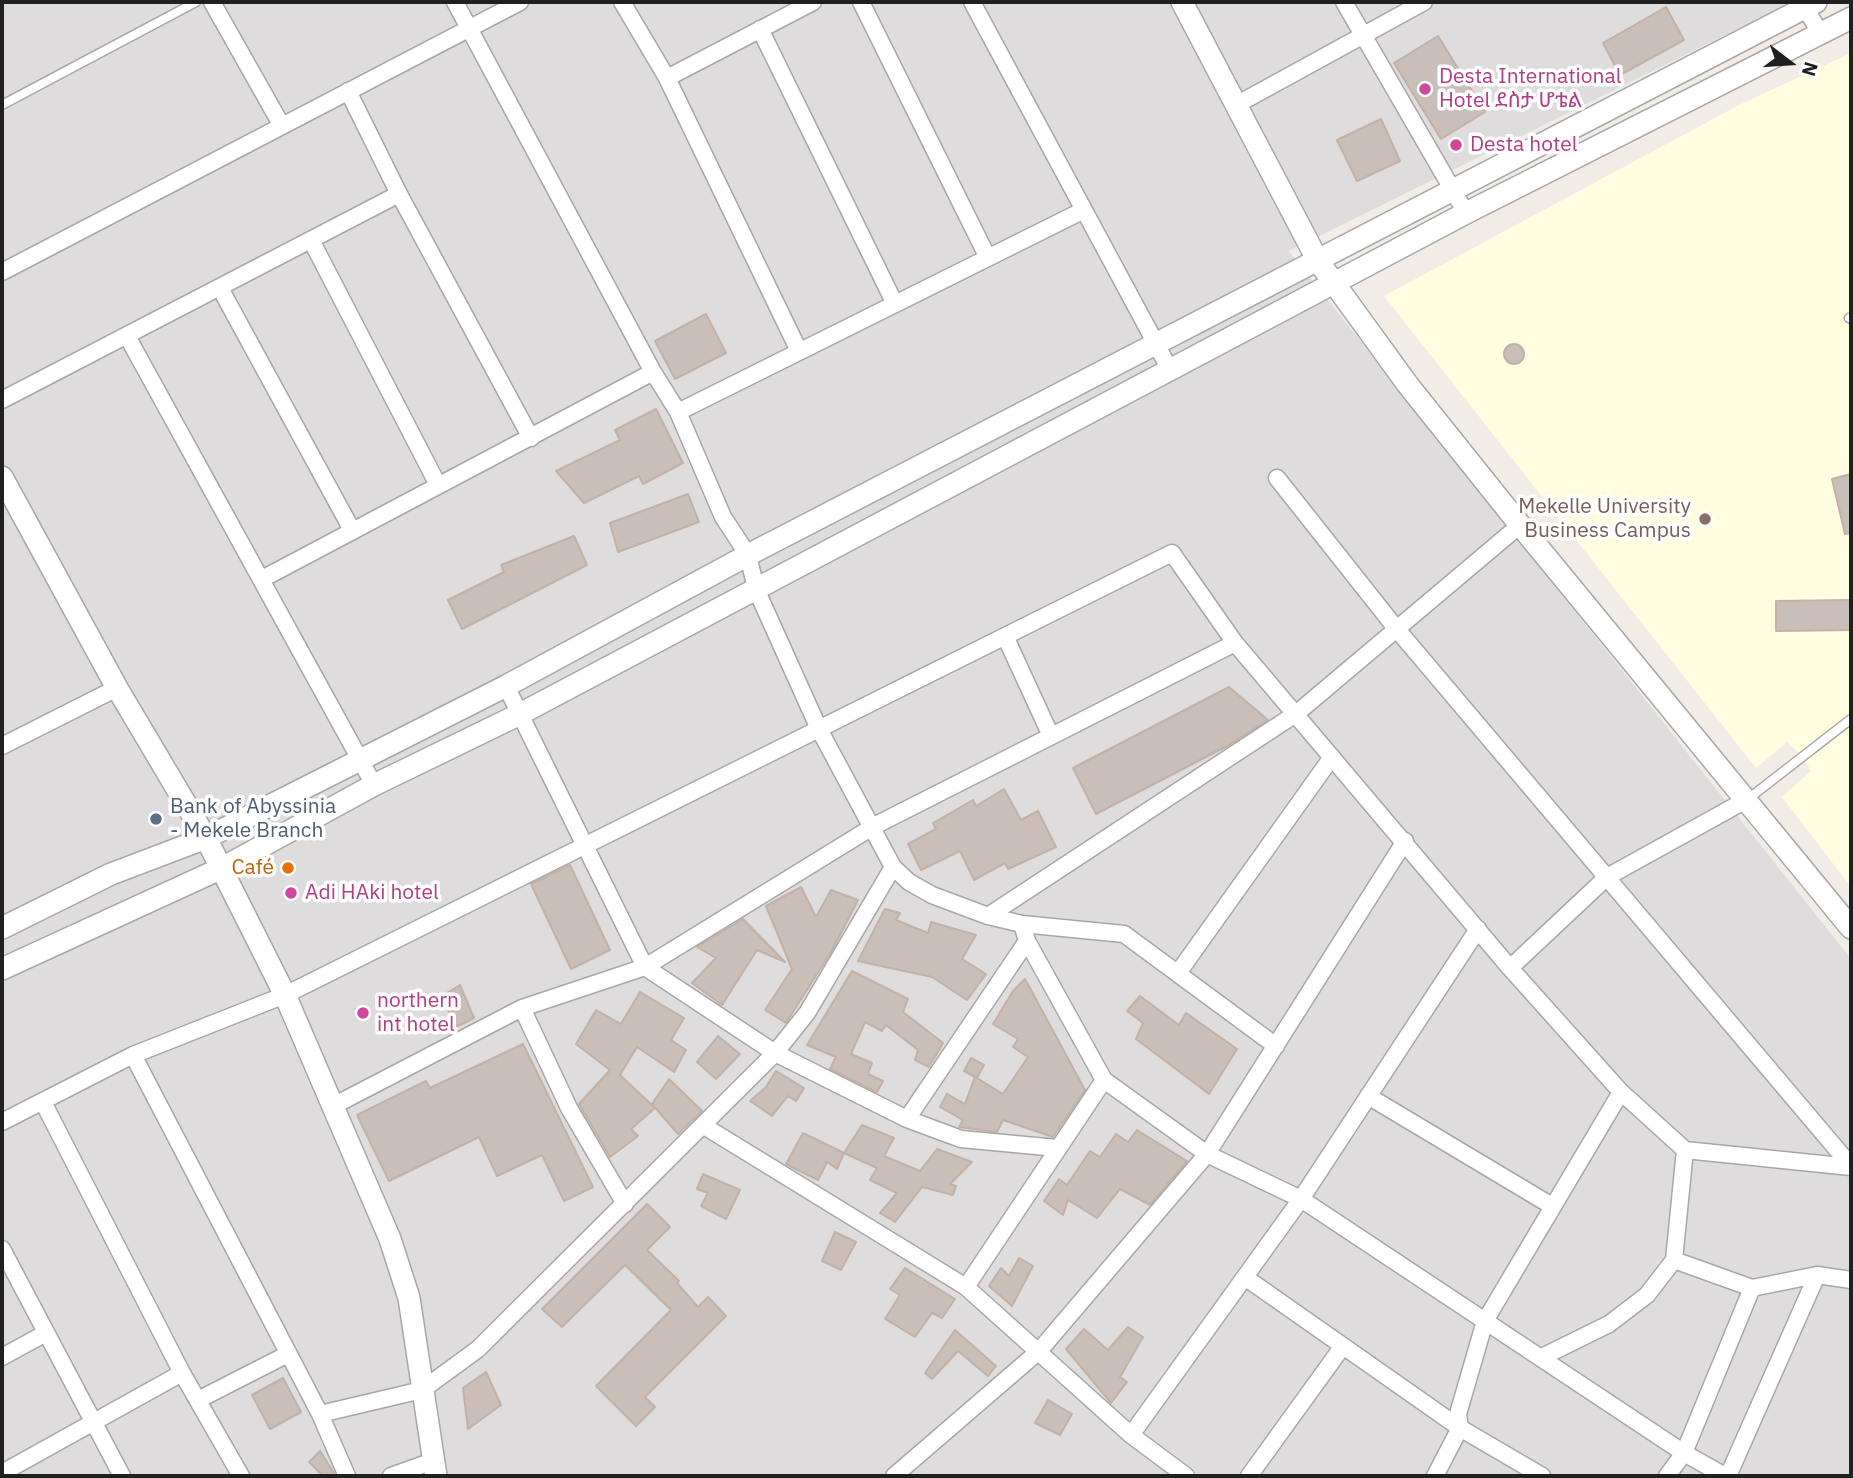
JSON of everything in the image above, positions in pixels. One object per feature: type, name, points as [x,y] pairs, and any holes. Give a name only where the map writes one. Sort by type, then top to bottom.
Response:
[{"type":"street","points":[[212,2],[282,126]]},
{"type":"street","points":[[455,2],[653,372],[678,412],[723,517],[748,555],[755,589],[819,729],[874,826],[893,867],[909,883],[932,895],[988,916],[1023,924],[1124,934],[1276,1046]]},
{"type":"street","points":[[2,271],[520,2]]},
{"type":"street","points":[[622,2],[667,78],[799,351]]},
{"type":"street","points":[[667,78],[813,2]]},
{"type":"street","points":[[861,2],[988,258]]},
{"type":"street","points":[[972,2],[1169,368]]},
{"type":"street","points":[[1182,2],[1318,261],[1408,385],[1851,928]]},
{"type":"street","points":[[1344,2],[1455,189],[1466,213]]},
{"type":"street","points":[[1236,105],[1424,2]]},
{"type":"street","points":[[2,929],[111,874],[206,838],[359,758],[506,686],[748,555],[1808,4],[1820,33]]},
{"type":"street","points":[[2,969],[222,868],[374,785],[520,714],[1466,213],[1851,18]]},
{"type":"street","points":[[760,29],[895,304]]},
{"type":"street","points":[[348,91],[399,194],[531,438]]},
{"type":"street","points":[[2,400],[399,194]]},
{"type":"street","points":[[678,412],[1084,210]]},
{"type":"street","points":[[312,240],[438,485]]},
{"type":"street","points":[[220,288],[352,530]]},
{"type":"street","points":[[127,336],[374,785]]},
{"type":"street","points":[[262,579],[653,372]]},
{"type":"street","points":[[925,463],[938,492]]},
{"type":"street","points":[[2,477],[117,688],[222,868],[285,995],[390,1239],[408,1298],[435,1469],[391,1476]]},
{"type":"street","points":[[1277,478],[1395,627],[1851,1167]]},
{"type":"street","points":[[988,916],[1297,713],[1395,627],[1520,525]]},
{"type":"street","points":[[2,1122],[133,1055],[285,995],[1172,553],[1235,643],[1297,713],[1510,968],[1621,1092],[1685,1150],[1851,1167]]},
{"type":"street","points":[[1004,636],[1051,736]]},
{"type":"street","points":[[331,1107],[522,1008],[645,967],[874,826],[1235,643]]},
{"type":"street","points":[[506,686],[645,967],[775,1052],[907,1119],[961,1139],[1057,1148]]},
{"type":"street","points":[[2,746],[117,688]]},
{"type":"street","points":[[1178,973],[1332,757]]},
{"type":"street","points":[[1510,968],[1607,877],[1746,800]]},
{"type":"street","points":[[894,1476],[1039,1351],[1207,1154],[1405,841]]},
{"type":"street","points":[[320,1413],[422,1390],[478,1349],[705,1126],[775,1052],[807,1013],[893,867]]},
{"type":"street","points":[[1023,924],[1027,940],[1104,1080],[1207,1154],[1301,1199],[1684,1453],[1726,1476],[1817,1275]]},
{"type":"street","points":[[1131,1435],[1246,1279],[1301,1199],[1478,929]]},
{"type":"street","points":[[907,1119],[1027,940]]},
{"type":"street","points":[[522,1008],[569,1108],[625,1203]]},
{"type":"street","points":[[133,1055],[320,1413],[347,1476]]},
{"type":"street","points":[[966,1287],[1104,1080]]},
{"type":"street","points":[[1435,1476],[1460,1428],[1458,1414],[1485,1321],[1621,1092]]},
{"type":"street","points":[[1368,1096],[1552,1206]]},
{"type":"street","points":[[43,1101],[182,1373],[241,1476]]},
{"type":"street","points":[[705,1126],[966,1287],[1131,1435],[1186,1476]]},
{"type":"street","points":[[1542,1357],[1609,1324],[1647,1295],[1674,1260],[1685,1150]]},
{"type":"street","points":[[2,1249],[122,1476]]},
{"type":"street","points":[[1674,1260],[1752,1288],[1817,1275],[1851,1280]]},
{"type":"street","points":[[1246,1279],[1460,1428],[1542,1476]]},
{"type":"street","points":[[1667,1476],[1684,1453],[1752,1288]]},
{"type":"street","points":[[2,1357],[46,1333]]},
{"type":"street","points":[[1249,1476],[1343,1346]]},
{"type":"street","points":[[198,1400],[288,1354]]},
{"type":"street","points":[[2,1473],[182,1373]]},
{"type":"lane","points":[[2,104],[196,2]]},
{"type":"lane","points":[[1746,800],[1851,719]]},
{"type":"shaded area","points":[[2,2],[1792,2],[1289,251],[1851,959],[1851,1476],[2,1476]]},
{"type":"shaded area","name":"Mekelle University Business Campus","points":[[1851,53],[1851,887],[1782,797],[1811,771],[1803,757],[1787,742],[1756,768],[1384,296],[1739,105]]},
{"type":"building","points":[[1666,7],[1684,40],[1620,75],[1603,43]]},
{"type":"building","points":[[1438,36],[1485,112],[1441,139],[1394,63]]},
{"type":"building","points":[[1381,119],[1400,161],[1357,181],[1337,140]]},
{"type":"building","points":[[706,314],[726,353],[675,379],[655,341]]},
{"type":"building","points":[[1514,344],[1521,347],[1524,354],[1521,361],[1514,364],[1507,361],[1504,354],[1507,347]]},
{"type":"building","points":[[656,409],[683,463],[643,484],[639,476],[584,503],[556,471],[620,440],[615,430]]},
{"type":"building","points":[[1851,474],[1851,533],[1845,534],[1832,479]]},
{"type":"building","points":[[688,494],[699,522],[618,552],[610,523]]},
{"type":"building","points":[[574,536],[587,565],[462,629],[448,600],[504,572],[501,565]]},
{"type":"building","points":[[1851,600],[1851,630],[1776,631],[1776,601]]},
{"type":"building","points":[[1229,687],[1268,720],[1229,745],[1096,814],[1073,768]]},
{"type":"building","points":[[1004,789],[1021,820],[1038,811],[1056,847],[1008,869],[1005,863],[974,880],[960,851],[921,870],[908,844],[936,829],[933,823],[973,800],[976,806]]},
{"type":"building","points":[[570,865],[610,950],[571,969],[531,884]]},
{"type":"building","points":[[801,887],[816,917],[831,890],[858,900],[831,952],[786,1023],[765,1010],[792,969],[766,906]]},
{"type":"building","points":[[885,909],[900,913],[896,920],[928,933],[931,922],[976,935],[962,959],[986,974],[967,1000],[932,977],[858,961]]},
{"type":"building","points":[[743,919],[785,962],[757,950],[722,1005],[692,983],[716,958],[697,947]]},
{"type":"building","points":[[852,971],[908,999],[903,1012],[943,1043],[929,1067],[915,1060],[918,1050],[886,1025],[882,1031],[865,1022],[851,1054],[872,1063],[868,1074],[883,1081],[877,1092],[830,1069],[836,1057],[807,1045]]},
{"type":"building","points":[[1025,979],[1085,1090],[1053,1137],[1003,1120],[997,1132],[959,1127],[963,1120],[940,1107],[947,1094],[965,1104],[975,1077],[964,1071],[971,1058],[984,1065],[977,1078],[1003,1094],[1028,1057],[1013,1047],[1018,1039],[993,1024],[1013,991]]},
{"type":"building","points":[[460,985],[474,1018],[456,1027],[442,996]]},
{"type":"building","points":[[640,992],[684,1018],[671,1040],[686,1050],[674,1072],[637,1047],[620,1075],[655,1108],[631,1129],[638,1136],[610,1157],[579,1104],[610,1070],[576,1044],[596,1010],[621,1024]]},
{"type":"building","points":[[1140,996],[1179,1025],[1186,1013],[1237,1049],[1209,1094],[1136,1039],[1143,1023],[1127,1011]]},
{"type":"building","points":[[718,1036],[740,1054],[716,1079],[697,1062]]},
{"type":"building","points":[[523,1044],[593,1187],[564,1201],[542,1155],[497,1176],[479,1137],[389,1181],[357,1115],[426,1081],[430,1088]]},
{"type":"building","points":[[776,1071],[804,1088],[796,1101],[788,1096],[772,1116],[750,1101],[766,1087]]},
{"type":"building","points":[[669,1079],[702,1111],[678,1134],[652,1104]]},
{"type":"building","points":[[862,1125],[894,1138],[884,1156],[920,1171],[937,1149],[972,1162],[950,1184],[956,1186],[953,1195],[922,1187],[895,1222],[880,1213],[897,1193],[870,1180],[877,1168],[844,1153]]},
{"type":"building","points":[[1137,1130],[1187,1161],[1150,1205],[1120,1189],[1097,1218],[1068,1200],[1063,1215],[1044,1201],[1059,1179],[1067,1185],[1090,1151],[1100,1157],[1116,1134],[1128,1142]]},
{"type":"building","points":[[803,1133],[844,1153],[837,1169],[827,1162],[818,1180],[786,1164]]},
{"type":"building","points":[[703,1174],[740,1190],[726,1219],[701,1206],[708,1193],[697,1189]]},
{"type":"building","points":[[647,1204],[670,1227],[647,1250],[679,1281],[677,1283],[698,1307],[708,1297],[726,1316],[645,1397],[655,1407],[636,1426],[596,1386],[671,1310],[625,1265],[562,1327],[542,1309]]},
{"type":"building","points":[[835,1232],[856,1242],[841,1270],[822,1261]]},
{"type":"building","points":[[1019,1258],[1033,1266],[1012,1306],[989,1286],[1001,1268],[1009,1276]]},
{"type":"building","points":[[905,1268],[955,1299],[942,1318],[932,1313],[915,1337],[885,1319],[900,1295],[890,1289]]},
{"type":"building","points":[[1128,1327],[1143,1337],[1120,1377],[1127,1382],[1111,1403],[1066,1349],[1084,1329],[1108,1350]]},
{"type":"building","points":[[955,1330],[996,1366],[988,1376],[958,1351],[932,1379],[925,1373]]},
{"type":"building","points":[[486,1372],[501,1405],[468,1429],[463,1388]]},
{"type":"building","points":[[283,1378],[301,1412],[270,1429],[252,1395]]},
{"type":"building","points":[[1048,1400],[1072,1414],[1060,1435],[1035,1423]]},
{"type":"building","points":[[320,1451],[334,1473],[330,1476],[323,1476],[309,1462]]},
{"type":"place","name":"Desta International Hotel ደስታ ሆቴል","points":[[1425,89]]},
{"type":"place","name":"Desta hotel","points":[[1456,145]]},
{"type":"place","name":"Mekelle University Business Campus","points":[[1705,519]]},
{"type":"place","name":"Bank of Abyssinia - Mekele Branch","points":[[156,819]]},
{"type":"place","name":"Café","points":[[288,868]]},
{"type":"place","name":"Adi HAki hotel","points":[[291,893]]},
{"type":"place","name":"northern int hotel","points":[[363,1013]]}]
